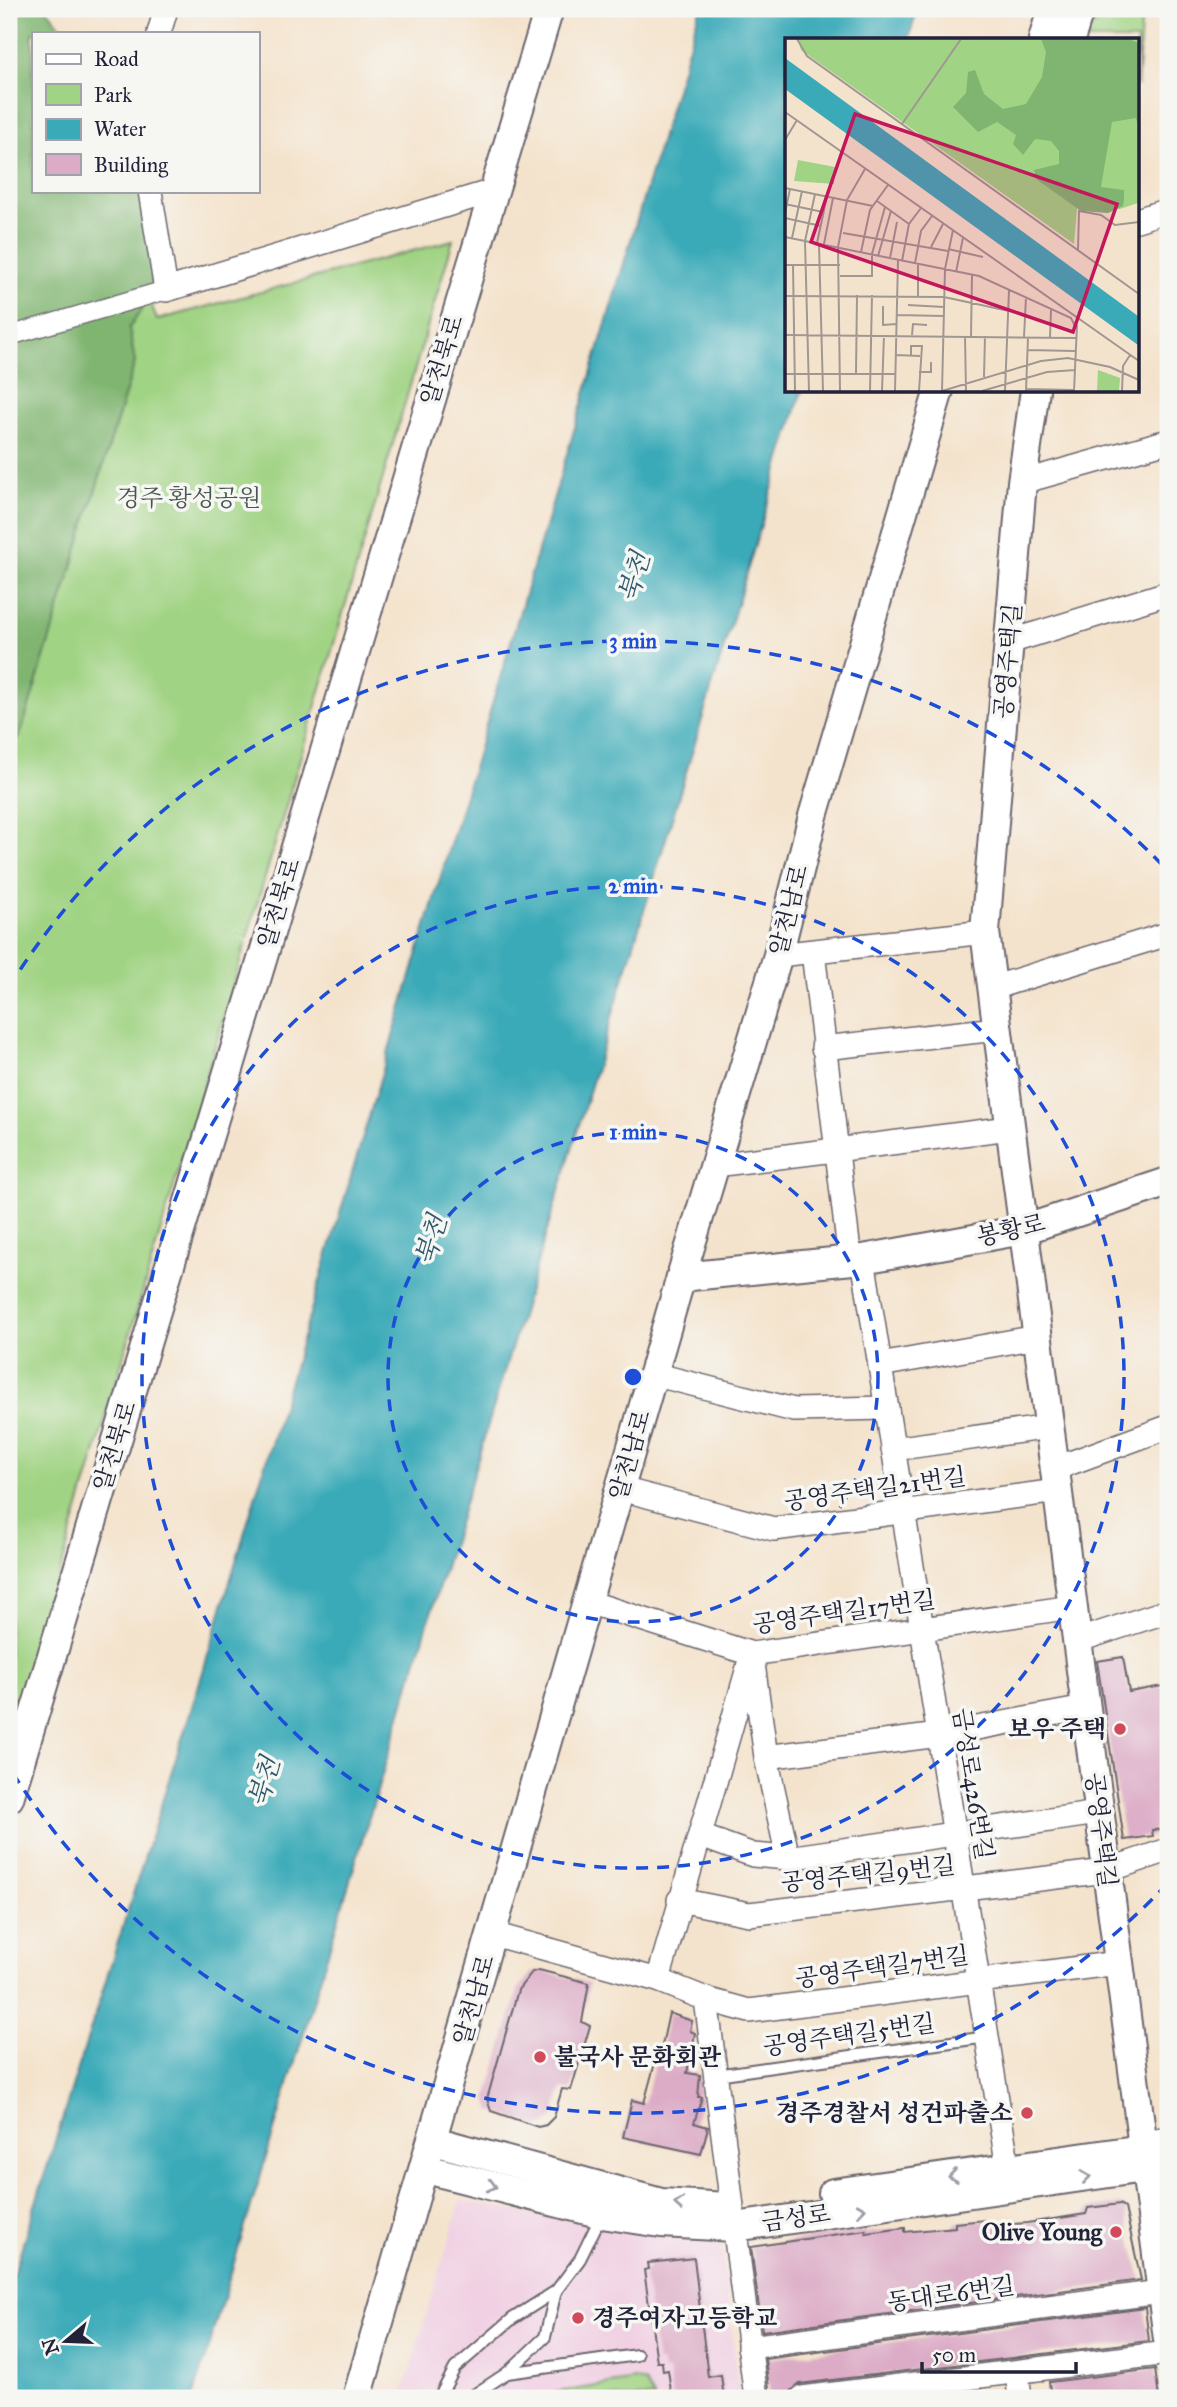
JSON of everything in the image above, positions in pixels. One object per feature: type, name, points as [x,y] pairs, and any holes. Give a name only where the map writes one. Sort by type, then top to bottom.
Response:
[{"type":"street","points":[[159,32],[166,9]]},
{"type":"street","name":"알천북로","points":[[9,1798],[549,9]]},
{"type":"street","points":[[1044,38],[1052,9]]},
{"type":"street","points":[[1071,38],[1078,14],[1083,9]]},
{"type":"street","points":[[9,336],[493,191]]},
{"type":"street","points":[[150,192],[166,290]]},
{"type":"street","points":[[1138,220],[1168,210]]},
{"type":"street","name":"알천남로","points":[[357,2398],[426,2169],[681,1277],[778,955],[813,816],[938,392]]},
{"type":"street","name":"공영주택길","points":[[1035,392],[1023,482],[985,932],[1118,1963],[1156,2154],[1160,2292],[1168,2338]]},
{"type":"street","points":[[1023,482],[1168,441]]},
{"type":"street","points":[[1009,642],[1168,593]]},
{"type":"street","points":[[778,955],[985,932]]},
{"type":"street","points":[[992,988],[1168,934]]},
{"type":"street","points":[[813,952],[835,1149],[857,1260]]},
{"type":"street","points":[[823,1048],[997,1029]]},
{"type":"street","points":[[715,1165],[1010,1128]]},
{"type":"street","name":"봉황로","points":[[681,1277],[857,1260],[1023,1230],[1168,1182]]},
{"type":"street","name":"금성로426번길","points":[[857,1260],[880,1365],[1009,2168]]},
{"type":"street","points":[[880,1365],[1037,1336]]},
{"type":"street","points":[[653,1374],[794,1410],[887,1408]]},
{"type":"street","points":[[893,1449],[1049,1427]]},
{"type":"street","name":"공영주택길21번길","points":[[621,1489],[774,1530],[903,1511],[1056,1480],[1168,1427]]},
{"type":"street","name":"공영주택길17번길","points":[[588,1602],[752,1654],[1072,1607]]},
{"type":"street","points":[[1076,1641],[1168,1611]]},
{"type":"street","points":[[752,1654],[766,1758],[788,1858]]},
{"type":"street","points":[[658,1980],[752,1654]]},
{"type":"street","points":[[766,1758],[939,1735],[1085,1709]]},
{"type":"street","points":[[701,1836],[753,1855],[788,1858],[1098,1813]]},
{"type":"street","name":"공영주택길9번길","points":[[679,1900],[749,1914],[1106,1871],[1168,1850]]},
{"type":"street","name":"공영주택길7번길","points":[[493,1934],[658,1980],[706,2000],[749,2011],[1118,1963]]},
{"type":"street","name":"금성로","points":[[706,2000],[734,2217]]},
{"type":"street","name":"금성로","points":[[434,2141],[607,2202]]},
{"type":"street","name":"금성로","points":[[734,2217],[1009,2168],[1156,2154]]},
{"type":"street","name":"금성로","points":[[426,2169],[607,2202],[661,2203],[734,2217],[1156,2154]]},
{"type":"street","points":[[734,2217],[756,2398]]},
{"type":"street","name":"동대로6번길","points":[[749,2347],[1160,2292]]},
{"type":"street","points":[[802,2398],[897,2393],[1017,2373],[1168,2338]]},
{"type":"street","points":[[1017,2373],[1020,2398]]},
{"type":"lane","name":"공영주택길5번길","points":[[716,2075],[988,2037]]},
{"type":"lane","points":[[439,2398],[455,2368],[512,2319],[556,2291],[580,2259],[607,2202]]},
{"type":"lane","points":[[469,2398],[507,2373],[545,2337],[556,2291]]},
{"type":"lane","points":[[507,2373],[637,2354]]},
{"type":"shaded area","name":"경주여자고등학교","points":[[461,2200],[632,2233],[720,2238],[740,2398],[401,2398]]},
{"type":"green space","name":"경주 황성공원","points":[[9,9],[46,9],[32,32],[32,192],[111,192],[157,320],[453,240],[9,1745]]},
{"type":"green space","points":[[9,9],[47,9],[65,32],[32,32],[32,192],[144,192],[156,279],[144,306],[129,328],[135,362],[20,736],[9,744]]},
{"type":"green space","points":[[1142,10],[1138,72],[1138,38],[1074,38],[1074,31]]},
{"type":"green space","points":[[635,2380],[644,2383],[654,2398],[522,2398]]},
{"type":"water","name":"북천","points":[[700,9],[918,9],[909,38],[785,38],[785,392],[801,392],[193,2398],[9,2398],[9,2288],[202,1675]]},
{"type":"building","points":[[1123,1657],[1129,1692],[1168,1685],[1168,1829],[1152,1830],[1153,1836],[1124,1840],[1097,1661]]},
{"type":"building","name":"불국사 문화회관","points":[[539,1970],[589,1983],[582,2022],[590,2026],[571,2090],[562,2089],[554,2117],[546,2125],[538,2127],[491,2111],[487,2099],[518,1990],[532,1972]]},
{"type":"building","points":[[669,2013],[692,2021],[690,2031],[695,2033],[687,2073],[700,2075],[698,2097],[702,2097],[694,2123],[708,2127],[701,2154],[623,2137],[632,2100],[644,2103],[655,2063],[658,2064]]},
{"type":"building","points":[[1120,2204],[1125,2208],[1141,2280],[762,2331],[751,2247],[866,2230],[866,2233],[905,2228],[905,2232],[955,2227],[955,2223],[985,2220],[986,2226],[1027,2223],[1086,2214],[1088,2208]]},
{"type":"building","points":[[694,2258],[708,2377],[721,2375],[724,2398],[672,2398],[668,2370],[663,2371],[662,2362],[657,2362],[644,2270],[649,2269],[648,2263]]},
{"type":"building","points":[[1145,2308],[1149,2341],[800,2384],[789,2393],[770,2395],[765,2359]]},
{"type":"building","points":[[1155,2369],[1159,2398],[1051,2398],[1049,2382]]},
{"type":"place","name":"보우 주택","points":[[1120,1729]]},
{"type":"place","name":"불국사 문화회관","points":[[540,2057]]},
{"type":"place","name":"경주경찰서 성건파출소","points":[[1027,2113]]},
{"type":"place","name":"Olive Young","points":[[1116,2232]]},
{"type":"place","name":"경주여자고등학교","points":[[578,2318]]}]
